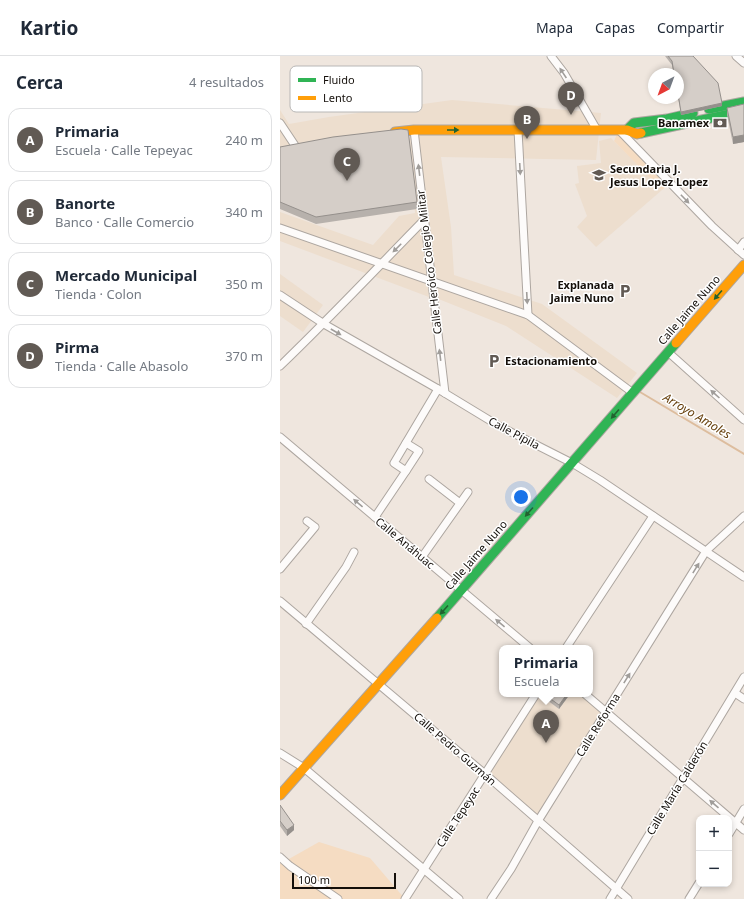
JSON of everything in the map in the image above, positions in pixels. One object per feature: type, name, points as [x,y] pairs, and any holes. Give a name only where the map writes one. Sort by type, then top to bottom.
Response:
[{"type":"street","points":[[551,56],[564,73],[597,130]]},
{"type":"street","points":[[736,56],[744,63]]},
{"type":"street","points":[[623,130],[634,123],[667,119],[744,102]]},
{"type":"street","points":[[383,133],[414,130],[623,130],[637,134],[744,111]]},
{"type":"street","points":[[280,123],[299,146],[285,149]]},
{"type":"street","name":"Calle Heróico Colegio Militar","points":[[414,130],[442,391]]},
{"type":"street","points":[[518,130],[528,315]]},
{"type":"street","points":[[623,130],[712,226],[744,255]]},
{"type":"street","points":[[280,366],[324,324],[424,220]]},
{"type":"street","points":[[280,228],[528,315],[633,393]]},
{"type":"street","points":[[738,250],[744,242]]},
{"type":"street","name":"Calle Jaime Nuno","points":[[280,795],[461,591],[744,266]]},
{"type":"street","name":"Calle Pípila","points":[[280,295],[324,324],[442,391],[499,426],[572,463],[600,480],[744,577]]},
{"type":"street","points":[[668,352],[744,420]]},
{"type":"street","points":[[406,471],[394,463],[442,391]]},
{"type":"street","name":"Calle Anáhuac","points":[[280,437],[526,645]]},
{"type":"street","points":[[375,518],[419,451],[406,443]]},
{"type":"street","points":[[429,480],[460,503]]},
{"type":"street","points":[[422,557],[468,492]]},
{"type":"street","points":[[568,645],[653,516]]},
{"type":"street","name":"Calle Reforma","points":[[491,899],[511,869],[538,821],[606,711],[706,552],[744,516]]},
{"type":"street","points":[[280,569],[315,527],[307,521]]},
{"type":"street","points":[[306,624],[346,567],[354,552]]},
{"type":"street","name":"Calle Pedro Guzmán","points":[[280,601],[485,774],[628,899]]},
{"type":"street","name":"Calle María Calderón","points":[[610,899],[744,677]]},
{"type":"street","points":[[734,693],[744,699]]},
{"type":"street","name":"Calle Tepeyac","points":[[405,899],[534,697]]},
{"type":"street","points":[[589,697],[744,830]]},
{"type":"street","points":[[280,753],[304,768],[459,899]]},
{"type":"street","points":[[732,829],[744,809]]},
{"type":"street","points":[[280,857],[290,866],[338,899]]},
{"type":"street","points":[[689,899],[696,887]]},
{"type":"shaded area","points":[[452,100],[601,113],[596,160],[441,157],[451,227],[454,275],[542,304],[637,373],[617,398],[506,326],[436,298],[432,267],[426,265],[429,297],[280,241],[280,212],[373,245],[399,216],[415,213],[412,160],[280,171],[280,110],[289,124],[365,112],[422,112],[422,104]]},
{"type":"shaded area","points":[[619,130],[670,183],[662,190],[614,141]]},
{"type":"shaded area","points":[[611,138],[662,190],[596,247],[577,227],[587,216],[575,184],[579,183],[577,166],[601,163],[599,141]]},
{"type":"shaded area","points":[[280,274],[323,305],[303,332],[280,316]]},
{"type":"shaded area","points":[[537,697],[543,697],[559,709],[568,697],[589,697],[606,711],[538,821],[485,774]]},
{"type":"shaded area","points":[[319,842],[370,858],[405,899],[280,899],[280,864]]},
{"type":"building","points":[[668,56],[693,56],[718,83],[722,103],[681,112],[680,104],[684,104],[684,68],[673,68],[672,61]]},
{"type":"building","points":[[744,104],[744,135],[733,137],[727,108]]},
{"type":"building","points":[[401,129],[408,130],[417,202],[316,217],[280,202],[280,147],[333,137]]},
{"type":"building","points":[[548,697],[565,697],[559,705]]},
{"type":"building","points":[[280,805],[294,825],[287,830],[280,821]]},
{"type":"waterway","name":"Arroyo Amoles","points":[[640,392],[744,454]]},
{"type":"traffic: fast","points":[[709,109],[744,102]]},
{"type":"traffic: fast","points":[[641,133],[744,111]]},
{"type":"traffic: fast","points":[[627,130],[634,123],[667,119],[693,113]]},
{"type":"traffic: fast","points":[[437,618],[676,343]]},
{"type":"traffic: slow","points":[[395,132],[414,130],[627,130],[637,134],[641,133]]},
{"type":"traffic: slow","points":[[676,343],[744,265]]},
{"type":"traffic: slow","points":[[280,795],[437,618]]},
{"type":"place","name":"Pirma","points":[[571,115]]},
{"type":"place","name":"Banamex","points":[[720,123]]},
{"type":"place","name":"Banorte","points":[[527,139]]},
{"type":"place","name":"Secundaria J. Jesus Lopez Lopez","points":[[599,175]]},
{"type":"place","name":"Mercado Municipal","points":[[347,181]]},
{"type":"place","name":"Explanada Jaime Nuno","points":[[625,291]]},
{"type":"place","name":"Estacionamiento","points":[[494,361]]},
{"type":"place","name":"Primaria","points":[[546,743]]}]
